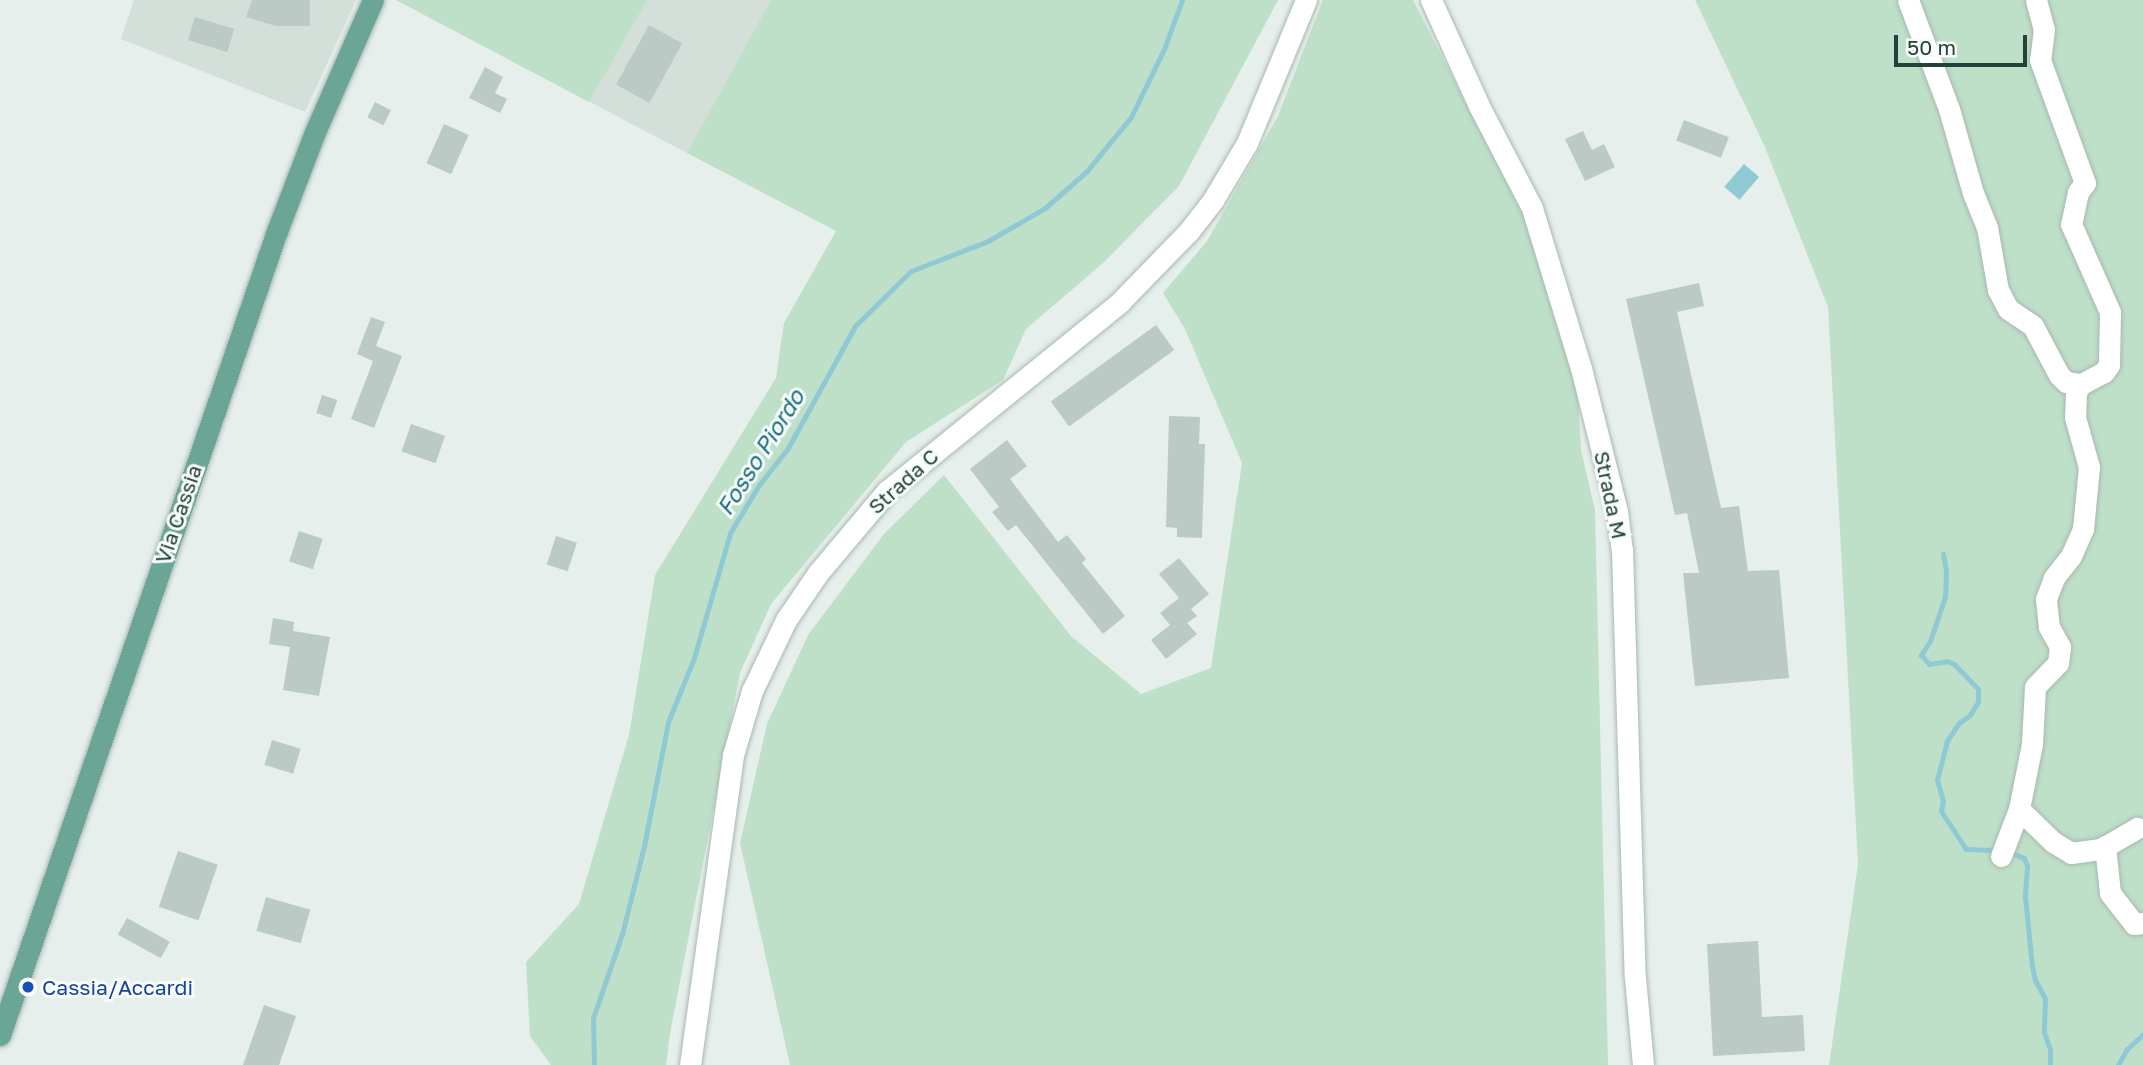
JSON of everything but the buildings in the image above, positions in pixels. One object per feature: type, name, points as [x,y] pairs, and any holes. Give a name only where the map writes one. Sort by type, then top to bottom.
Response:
[{"type":"main road","name":"Via Cassia","points":[[1,1027],[277,231],[315,132],[373,0]]},
{"type":"street","name":"Strada C","points":[[690,1065],[733,755],[752,691],[786,620],[818,573],[887,491],[1119,302],[1189,231],[1213,200],[1247,143],[1306,0]]},
{"type":"street","name":"Strada M","points":[[1431,0],[1479,106],[1532,208],[1581,368],[1618,511],[1622,549],[1635,977],[1643,1065]]},
{"type":"street","points":[[1908,0],[1949,109],[1973,193],[1987,227],[1998,290],[2008,309],[2034,326],[2059,375],[2075,417],[2089,467],[2083,529],[2071,556],[2054,578],[2046,598],[2049,627],[2060,647],[2058,663],[2035,687],[2032,744],[2020,808],[2002,852]]},
{"type":"street","points":[[2036,0],[2045,29],[2040,60],[2085,183],[2078,192],[2071,224],[2110,312],[2109,365],[2104,372],[2081,384],[2076,392],[2075,417]]},
{"type":"street","points":[[2059,375],[2066,382],[2081,384]]},
{"type":"street","points":[[2020,808],[2053,842],[2071,853],[2090,852],[2137,828]]},
{"type":"street","points":[[2105,846],[2110,893],[2134,924],[2143,923]]},
{"type":"shaded area","points":[[134,0],[356,0],[305,112],[121,39]]},
{"type":"shaded area","points":[[396,0],[775,0],[687,153]]},
{"type":"green space","points":[[396,0],[647,0],[589,102]]},
{"type":"green space","points":[[771,0],[1278,0],[1179,186],[1103,263],[1026,329],[1003,380],[906,442],[771,604],[740,673],[666,1065],[551,1065],[530,1036],[526,962],[579,904],[629,735],[655,575],[776,378],[784,323],[836,231],[687,153]]},
{"type":"green space","points":[[1323,0],[1413,0],[1523,214],[1573,303],[1581,450],[1595,510],[1608,1065],[790,1065],[740,843],[767,724],[808,635],[884,534],[944,475],[1071,636],[1141,694],[1211,668],[1242,463],[1185,329],[1163,293],[1207,241],[1278,116]]},
{"type":"green space","points":[[1695,0],[2143,0],[2143,1065],[1829,1065],[1858,864],[1828,307],[1764,145]]},
{"type":"water","points":[[1744,164],[1759,177],[1739,200],[1724,187]]},
{"type":"waterway","name":"Fosso Piordo","points":[[594,1065],[593,1018],[622,934],[644,846],[668,722],[694,658],[730,533],[759,485],[788,448],[855,326],[911,271],[988,241],[1045,208],[1086,172],[1131,117],[1164,49],[1182,0]]},
{"type":"waterway","points":[[1943,554],[1946,571],[1945,597],[1930,641],[1921,655],[1929,664],[1947,661],[1954,664],[1978,689],[1978,702],[1947,741],[1937,780],[1943,801],[1941,811],[1966,849],[1999,850]]},
{"type":"waterway","points":[[2009,852],[2024,858],[2027,866],[2025,896],[2032,966],[2035,980],[2045,999],[2044,1032],[2050,1049],[2050,1065]]},
{"type":"waterway","points":[[2118,1065],[2127,1049],[2143,1034]]},
{"type":"place","name":"Cassia/Accardi","points":[[28,987]]}]
